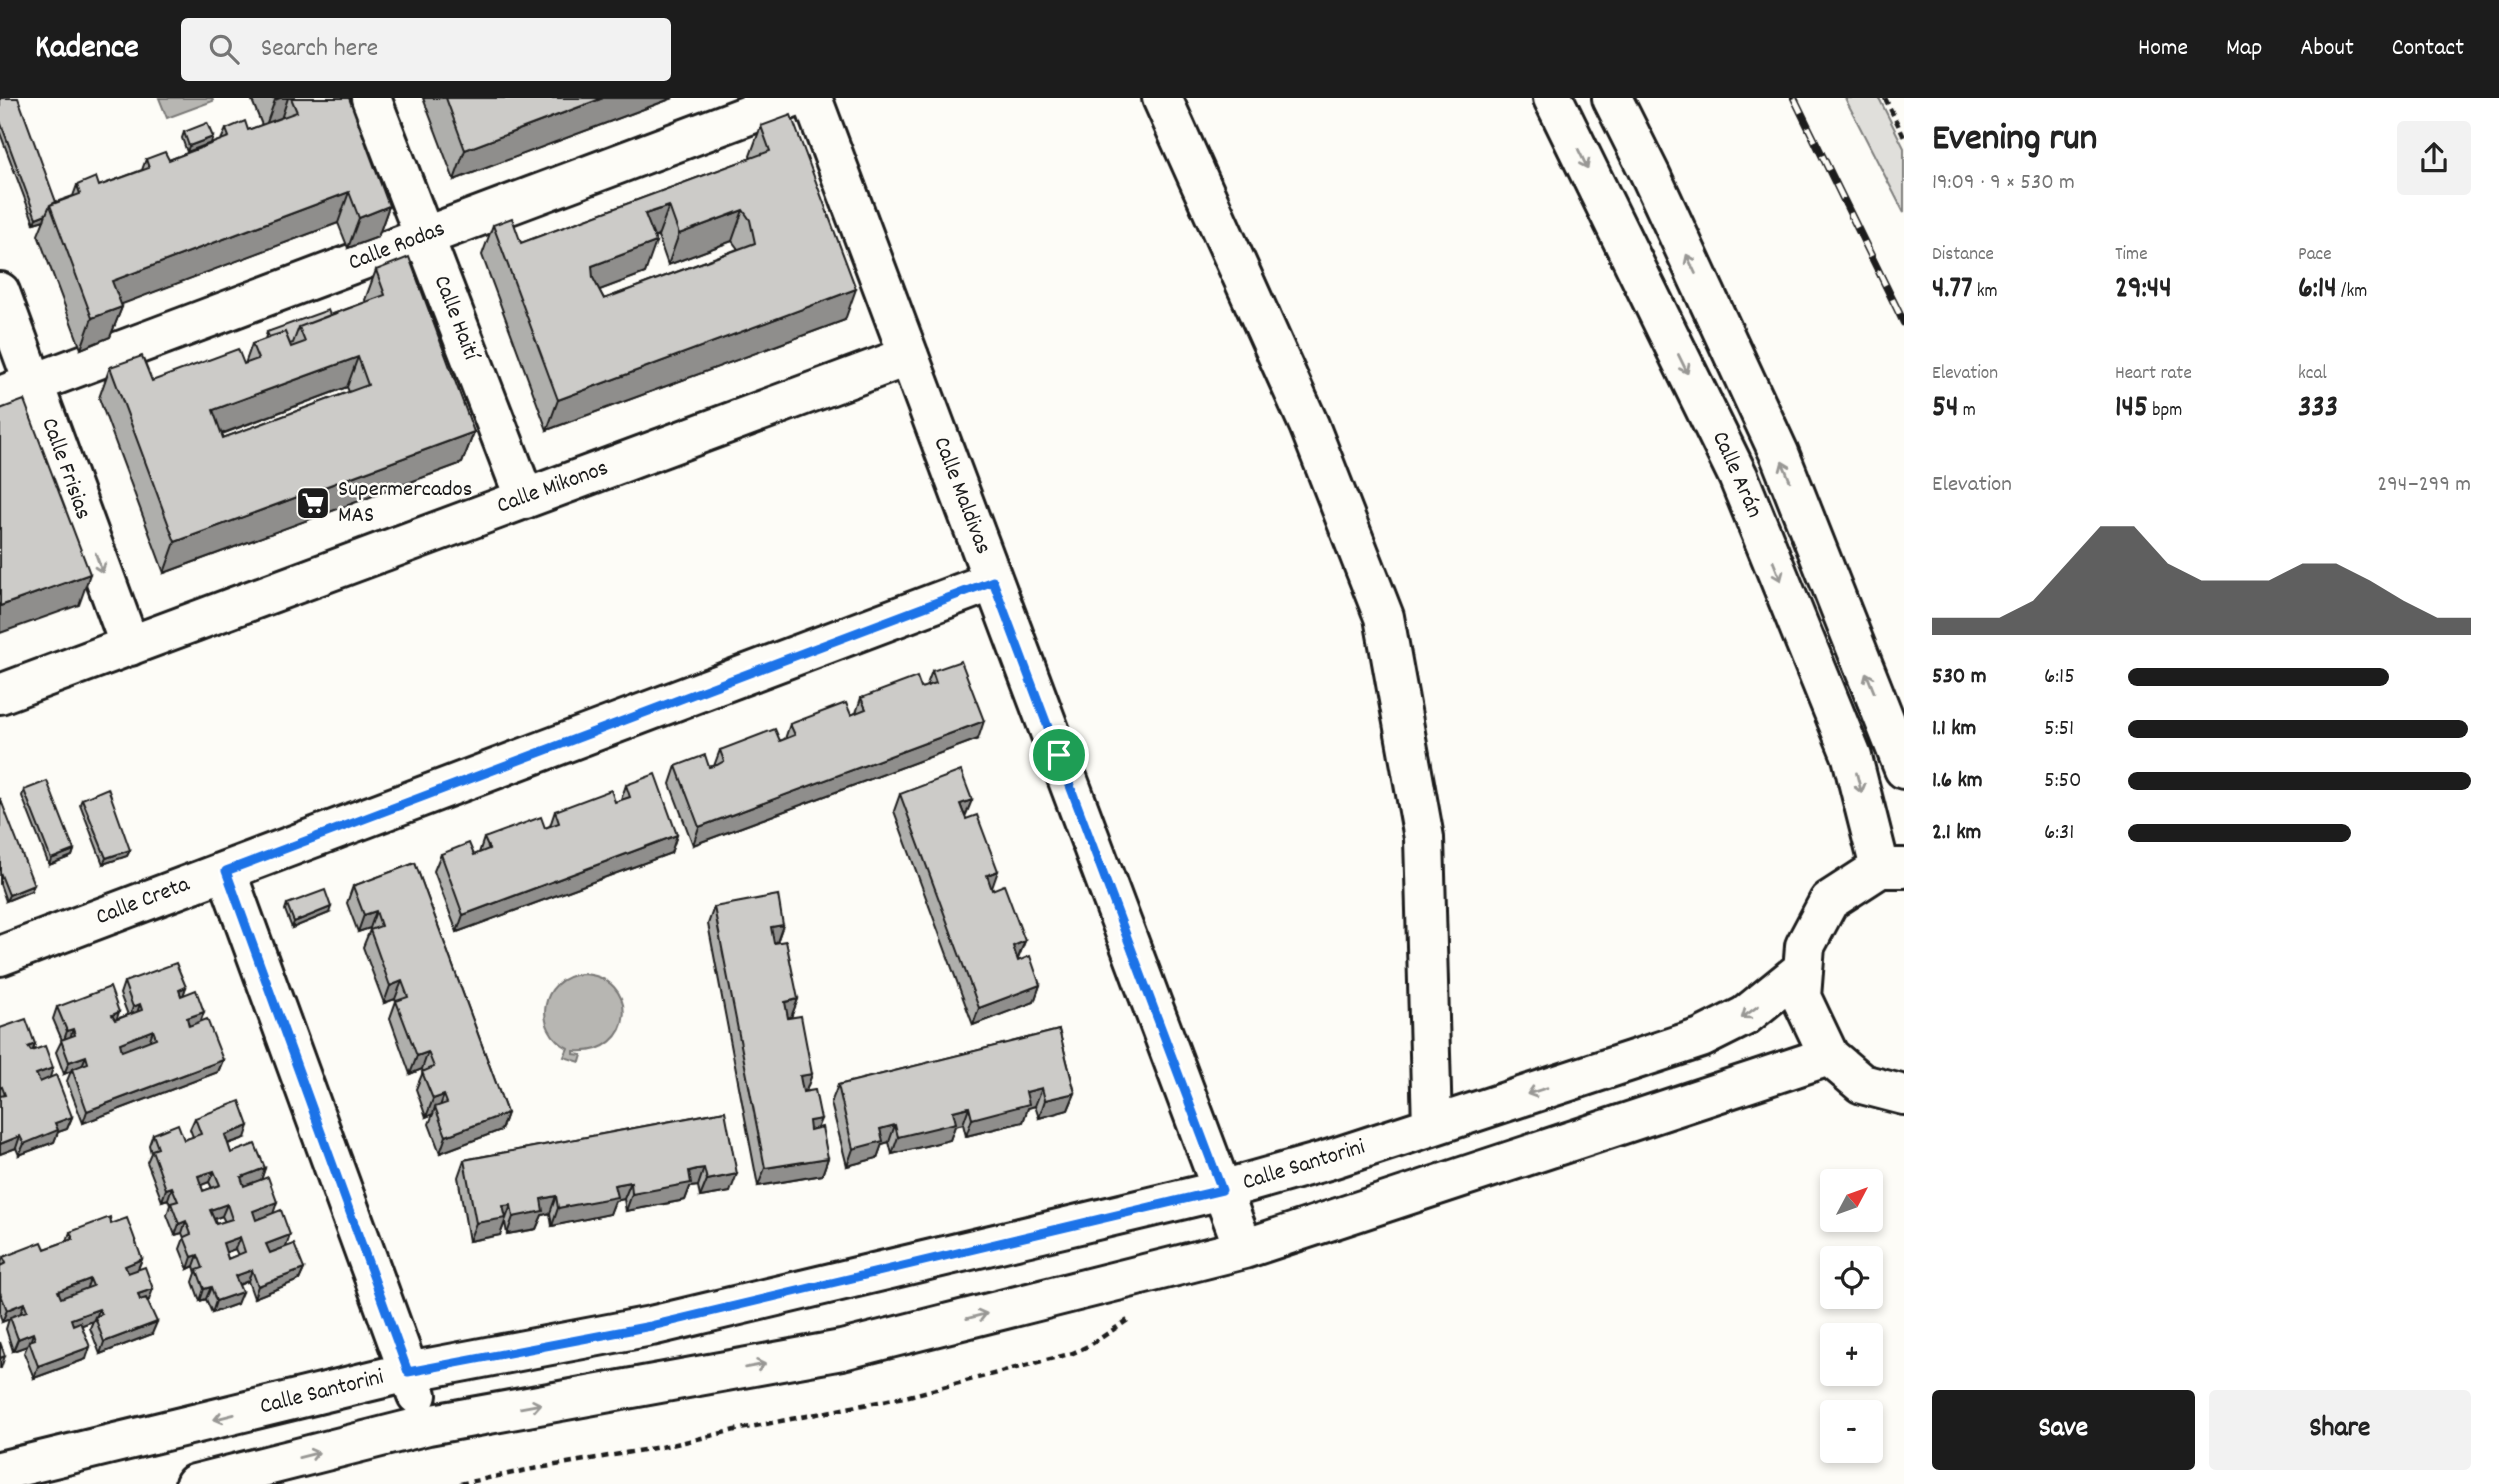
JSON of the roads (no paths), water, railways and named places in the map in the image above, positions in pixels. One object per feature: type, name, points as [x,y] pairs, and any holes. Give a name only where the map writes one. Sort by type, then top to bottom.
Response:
[{"type":"street","name":"Calle Haití","points":[[371,98],[524,499]]},
{"type":"street","name":"Calle Rodas","points":[[17,390],[794,98]]},
{"type":"street","name":"Calle Maldivas","points":[[812,98],[1244,1249]]},
{"type":"street","points":[[1162,98],[1309,425],[1384,617],[1424,838],[1432,1126]]},
{"type":"street","name":"Calle Arán","points":[[1553,98],[1738,476],[1852,757],[1892,868]]},
{"type":"street","name":"Calle Arán","points":[[1612,98],[1779,453],[1904,769]]},
{"type":"street","name":"Calle Frisias","points":[[0,292],[17,390],[130,646]]},
{"type":"street","name":"Calle Mikonos","points":[[0,694],[909,356]]},
{"type":"street","name":"Calle Creta","points":[[0,956],[993,581]]},
{"type":"street","points":[[1892,868],[1829,901],[1805,946],[1801,998],[1829,1056],[1862,1084],[1904,1095]]},
{"type":"street","points":[[226,871],[428,1425]]},
{"type":"street","name":"Calle Santorini","points":[[0,1471],[408,1372],[651,1326],[1222,1190],[1328,1160],[1701,1038],[1745,1016],[1803,969]]},
{"type":"street","points":[[195,1484],[428,1425],[842,1350],[1244,1249],[1829,1056]]},
{"type":"railway","points":[[1794,98],[1904,323]]},
{"type":"place","name":"Supermercados MAS","points":[[313,503]]}]
